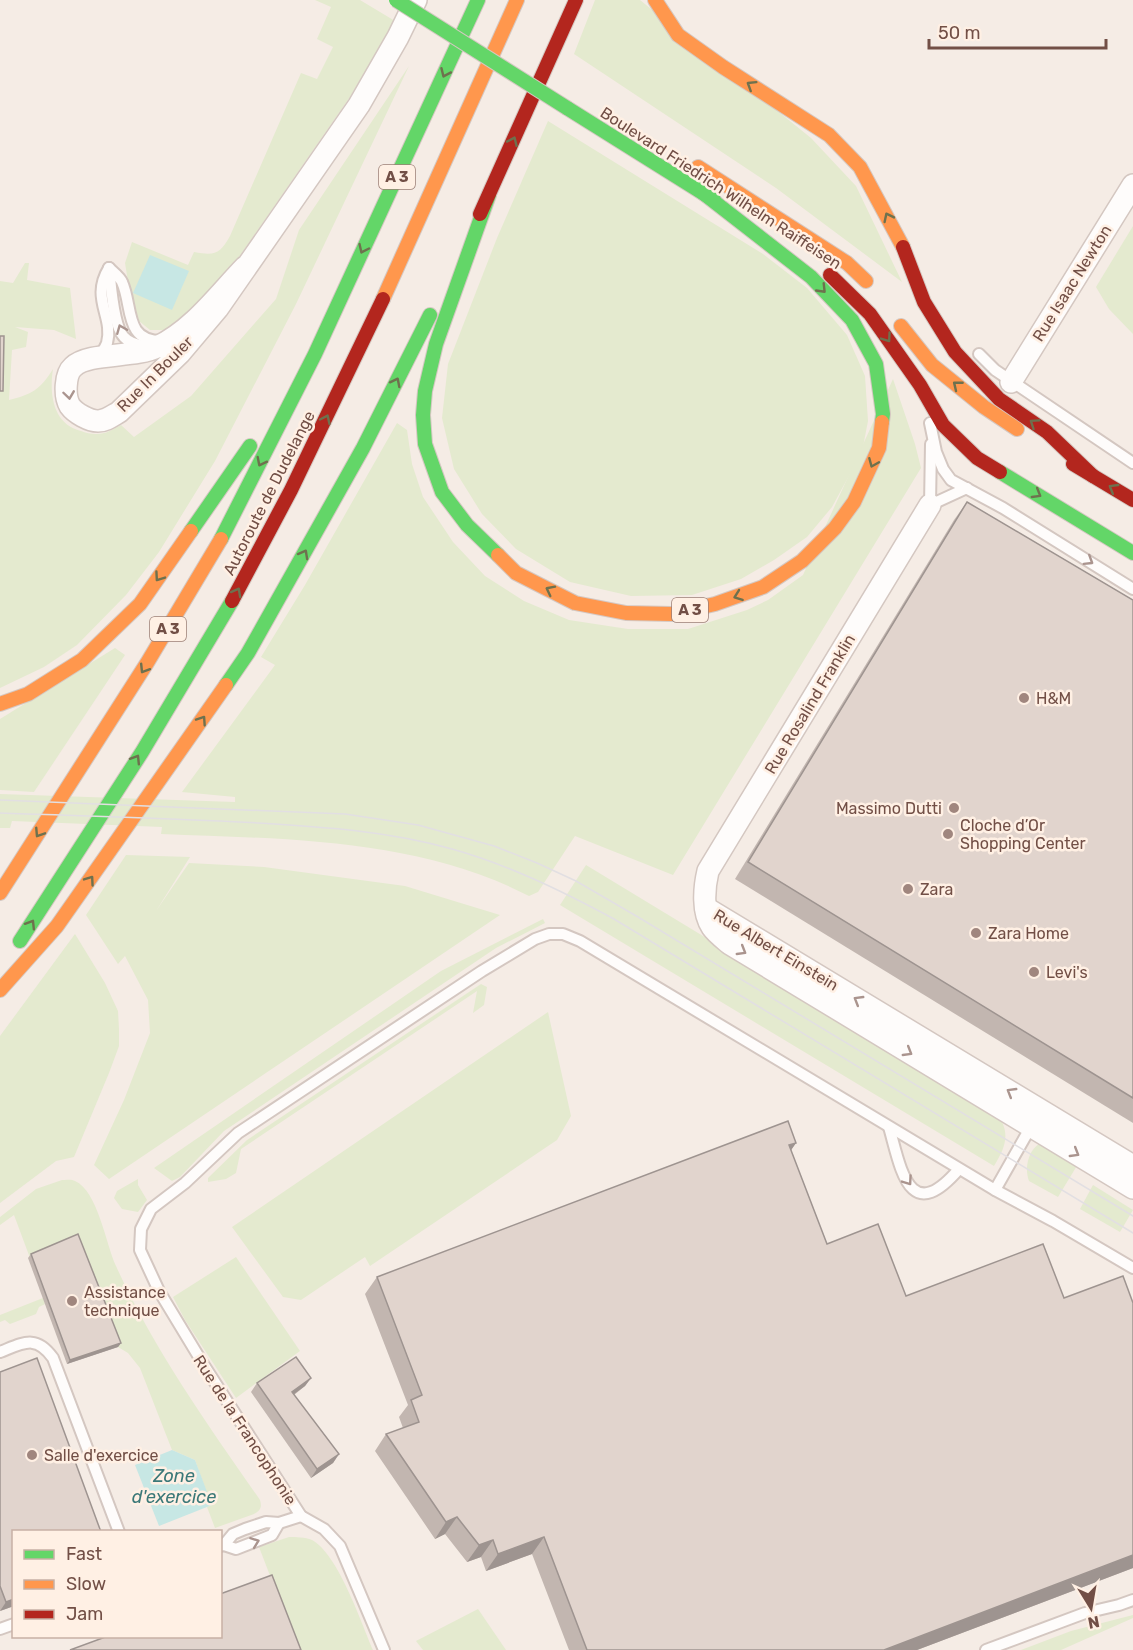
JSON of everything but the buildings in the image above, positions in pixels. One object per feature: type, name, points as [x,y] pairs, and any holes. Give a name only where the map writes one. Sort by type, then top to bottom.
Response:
[{"type":"main road","name":"Boulevard Friedrich Wilhelm Raiffeisen","points":[[396,0],[694,186],[831,276],[870,314],[920,385],[943,425],[959,442],[977,458],[1133,553]]},
{"type":"main road","name":"Autoroute de Dudelange","points":[[0,893],[141,673],[218,546],[315,354],[478,0]]},
{"type":"main road","name":"Autoroute de Dudelange","points":[[6,963],[197,664],[255,560],[314,444],[518,0]]},
{"type":"main road","name":"A 3","points":[[0,990],[57,926],[248,653],[363,448],[489,195],[576,0]]},
{"type":"main road","points":[[655,0],[678,35],[723,67],[829,135],[860,167],[903,247],[924,302],[955,352],[999,399],[1047,432],[1093,476]]},
{"type":"main road","points":[[453,12],[510,48]]},
{"type":"main road","points":[[529,60],[557,78]]},
{"type":"main road","points":[[687,160],[847,263],[874,289]]},
{"type":"main road","name":"A 3","points":[[489,195],[436,344],[425,391],[423,415],[426,444],[442,492],[467,525],[516,573],[575,603],[626,613],[672,614],[715,604],[763,587],[802,561],[835,528],[854,502],[879,448],[883,414],[876,364],[852,320],[811,277],[694,186]]},
{"type":"main road","points":[[891,313],[932,365],[984,407],[1133,501]]},
{"type":"main road","name":"A 3","points":[[0,704],[28,694],[82,660],[140,604],[315,354]]},
{"type":"street","name":"Rue In Bouler","points":[[245,267],[188,327],[170,340],[154,349],[89,359],[72,368],[68,373],[67,386],[70,406],[87,418],[96,421],[107,419],[119,412],[180,352],[218,308],[359,105],[398,37],[416,0]]},
{"type":"street","name":"Rue Isaac Newton","points":[[1011,382],[1133,184]]},
{"type":"street","name":"Rue Rosalind Franklin","points":[[706,908],[705,890],[708,871],[930,505]]},
{"type":"street","name":"Rue Albert Einstein","points":[[706,908],[712,927],[730,944],[1036,1118],[1133,1166]]},
{"type":"street","name":"Rue Albert Einstein","points":[[1036,1118],[1133,1188]]},
{"type":"lane","points":[[903,247],[953,326]]},
{"type":"lane","points":[[99,357],[106,344],[107,334],[100,288],[109,268],[122,280],[133,325],[138,334],[157,341],[170,340]]},
{"type":"lane","points":[[974,349],[1011,382],[1133,463]]},
{"type":"lane","name":"Boulevard Friedrich Wilhelm Raiffeisen","points":[[920,385],[936,452],[943,469],[951,480],[1003,508],[1133,589]]},
{"type":"lane","name":"Rue Rosalind Franklin","points":[[929,417],[932,441],[930,505]]},
{"type":"lane","points":[[930,505],[967,488]]},
{"type":"lane","name":"Rue de la Francophonie","points":[[384,1650],[340,1546],[324,1529],[301,1516],[159,1291],[140,1250],[141,1229],[151,1209],[185,1184],[238,1133],[505,956],[549,934],[563,934],[580,941],[889,1127]]},
{"type":"lane","points":[[994,1190],[1036,1118]]},
{"type":"lane","points":[[889,1127],[903,1177],[907,1185],[915,1191],[924,1194],[932,1192],[948,1183],[959,1169]]},
{"type":"lane","points":[[889,1127],[994,1190],[1053,1221],[1133,1268]]},
{"type":"lane","points":[[0,1352],[27,1342],[36,1343],[46,1348],[53,1358],[68,1403],[118,1530]]},
{"type":"lane","points":[[222,1546],[236,1549],[272,1535],[279,1523],[301,1516]]},
{"type":"lane","points":[[987,1650],[1085,1613],[1119,1605],[1133,1599]]},
{"type":"green space","points":[[315,0],[360,0],[395,21],[350,97],[239,257],[204,299],[171,330],[150,330],[139,321],[131,300],[125,263],[132,242],[188,265],[194,252],[207,254],[223,247],[230,236],[301,73],[317,79],[333,47],[317,39],[331,7]]},
{"type":"green space","points":[[595,0],[640,0],[811,138],[856,186],[902,282],[776,188],[574,54]]},
{"type":"green space","points":[[409,66],[296,304],[215,461],[159,552],[126,595],[77,645],[44,667],[0,688],[0,281],[13,283],[25,263],[29,263],[27,280],[70,288],[76,339],[54,330],[15,327],[28,332],[26,347],[12,350],[9,400],[35,390],[53,369],[53,398],[55,407],[64,422],[92,434],[106,432],[121,425],[134,437],[191,396],[276,299],[299,230]]},
{"type":"green space","points":[[548,121],[763,254],[807,288],[847,335],[865,376],[868,421],[862,452],[832,507],[807,537],[741,579],[692,595],[631,596],[570,582],[516,549],[482,514],[454,469],[442,418],[448,364],[497,238]]},
{"type":"green space","points":[[1133,226],[1133,334],[1109,309],[1096,287]]},
{"type":"green space","points":[[893,379],[921,468],[673,875],[575,836],[538,892],[529,896],[486,877],[442,863],[396,852],[349,845],[161,834],[162,827],[12,821],[10,828],[0,828],[0,794],[235,802],[235,797],[182,792],[275,665],[261,657],[305,585],[397,423],[407,430],[412,464],[423,497],[453,542],[485,576],[524,601],[569,620],[628,629],[688,629],[747,610],[768,600],[803,575]]},
{"type":"green space","points":[[115,648],[125,655],[34,792],[0,790],[0,719]]},
{"type":"green space","points":[[126,855],[190,857],[156,911],[189,863],[264,867],[405,886],[500,915],[109,1179],[94,1165],[124,1100],[150,1033],[148,1000],[125,956],[118,964],[86,915]]},
{"type":"green space","points":[[586,865],[998,1115],[1004,1128],[1005,1141],[994,1166],[560,905]]},
{"type":"green space","points":[[543,919],[545,923],[496,948],[224,1131],[180,1177],[172,1181],[154,1168],[441,971]]},
{"type":"green space","points":[[75,934],[105,983],[118,1011],[119,1046],[74,1157],[56,1161],[0,1203],[0,1036]]},
{"type":"green space","points":[[481,984],[487,987],[484,1005],[473,1013],[477,991],[241,1149],[236,1173],[226,1179],[208,1182],[208,1178],[247,1140]]},
{"type":"green space","points":[[548,1012],[571,1116],[557,1140],[370,1266],[365,1257],[301,1300],[283,1297],[232,1227]]},
{"type":"green space","points":[[1043,1142],[1078,1164],[1058,1197],[1029,1181],[1028,1159],[1034,1149]]},
{"type":"green space","points":[[138,1179],[138,1185],[147,1200],[138,1212],[122,1209],[114,1198],[117,1191]]},
{"type":"green space","points":[[62,1180],[75,1181],[90,1196],[112,1257],[147,1327],[183,1386],[260,1500],[260,1508],[254,1514],[215,1528],[207,1507],[211,1505],[195,1460],[172,1450],[140,1368],[128,1353],[118,1347],[75,1238],[30,1258],[14,1215],[0,1225],[0,1217],[36,1189]]},
{"type":"green space","points":[[1093,1185],[1133,1210],[1120,1232],[1080,1209]]},
{"type":"green space","points":[[236,1257],[300,1351],[236,1398],[185,1320],[173,1297]]},
{"type":"green space","points":[[43,1298],[45,1304],[39,1307],[36,1314],[10,1324],[5,1320],[0,1322],[0,1315]]},
{"type":"green space","points":[[289,1537],[312,1540],[331,1559],[348,1590],[373,1650],[283,1650],[274,1586],[259,1547]]},
{"type":"green space","points":[[478,1609],[506,1650],[423,1650],[416,1641]]},
{"type":"green space","points":[[1133,1615],[1133,1618],[1061,1650],[1021,1650],[1071,1631]]},
{"type":"water","points":[[150,255],[189,271],[172,310],[133,293]]},
{"type":"water","name":"Zone d'exercice","points":[[172,1450],[195,1460],[212,1505],[159,1526],[135,1465]]},
{"type":"tram line","points":[[0,800],[345,814],[418,825],[494,846],[576,881],[1133,1216]]},
{"type":"tram line","points":[[0,813],[332,828],[404,838],[473,855],[555,889],[614,919],[1133,1233]]},
{"type":"traffic: fast","points":[[396,0],[567,108]]},
{"type":"traffic: fast","points":[[221,539],[315,354],[478,0]]},
{"type":"traffic: fast","points":[[567,108],[714,200]]},
{"type":"traffic: fast","points":[[694,186],[811,277],[852,320],[876,364],[883,414],[882,422]]},
{"type":"traffic: fast","points":[[489,195],[436,344],[425,391],[423,415],[425,444],[442,492],[467,525],[498,555]]},
{"type":"traffic: fast","points":[[226,685],[248,653],[363,448],[430,315]]},
{"type":"traffic: fast","points":[[191,531],[250,446]]},
{"type":"traffic: fast","points":[[1000,472],[1133,553]]},
{"type":"traffic: fast","points":[[20,941],[142,752],[232,601]]},
{"type":"traffic: slow","points":[[383,299],[517,0]]},
{"type":"traffic: slow","points":[[655,0],[678,35],[723,67],[829,135],[860,167],[903,247]]},
{"type":"traffic: slow","points":[[698,167],[847,263],[866,281]]},
{"type":"traffic: slow","points":[[901,326],[932,365],[984,407],[1017,429]]},
{"type":"traffic: slow","points":[[498,555],[516,573],[575,603],[626,613],[672,614],[715,604],[763,587],[802,561],[835,528],[854,502],[879,448],[882,422]]},
{"type":"traffic: slow","points":[[0,704],[28,694],[82,660],[140,604],[191,531]]},
{"type":"traffic: slow","points":[[0,893],[147,663],[221,539]]},
{"type":"traffic: slow","points":[[0,990],[57,926],[226,685]]},
{"type":"traffic: jam","points":[[480,214],[576,0]]},
{"type":"traffic: jam","points":[[903,247],[924,302],[955,352],[999,399],[1047,432],[1093,476]]},
{"type":"traffic: jam","points":[[830,275],[870,314],[920,385],[943,425],[977,458],[1000,472]]},
{"type":"traffic: jam","points":[[232,601],[291,490],[383,299]]},
{"type":"traffic: jam","points":[[1073,464],[1133,500]]},
{"type":"place","name":"H&M","points":[[1024,698]]},
{"type":"place","name":"Massimo Dutti","points":[[954,808]]},
{"type":"place","name":"Cloche d’Or Shopping Center","points":[[948,834]]},
{"type":"place","name":"Zara","points":[[908,889]]},
{"type":"place","name":"Zara Home","points":[[976,933]]},
{"type":"place","name":"Levi's","points":[[1034,972]]},
{"type":"place","name":"Assistance technique","points":[[72,1301]]},
{"type":"place","name":"Salle d'exercice","points":[[32,1455]]}]
